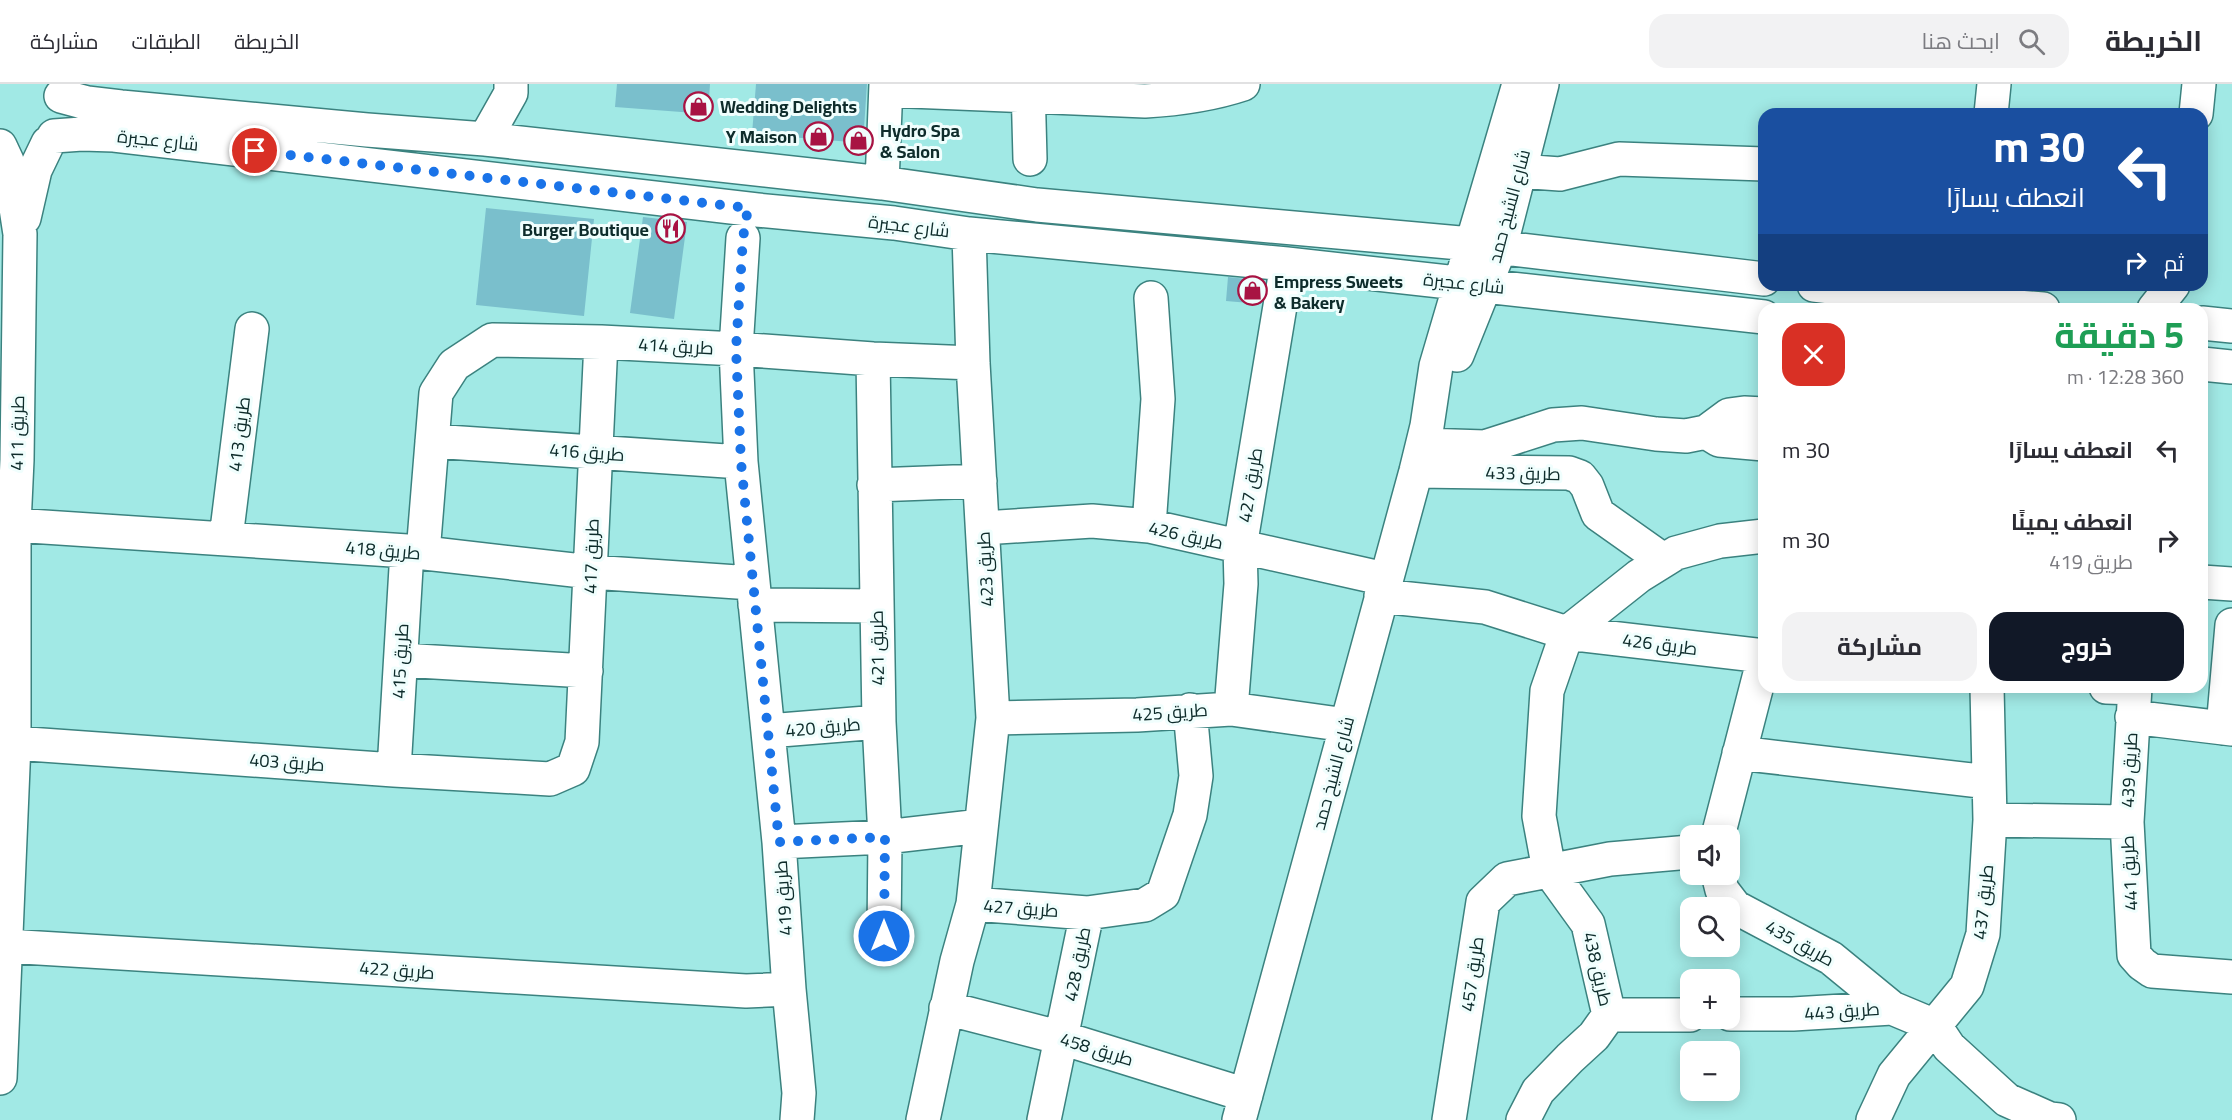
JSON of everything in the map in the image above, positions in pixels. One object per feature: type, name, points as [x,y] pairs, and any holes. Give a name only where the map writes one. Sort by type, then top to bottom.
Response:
[{"type":"street","points":[[882,183],[886,87],[1142,92],[1184,99],[1221,92],[1243,84]]},
{"type":"street","name":"شارع الشيخ حمد","points":[[1486,246],[1519,84]]},
{"type":"street","name":"شارع الشيخ حمد","points":[[1243,1107],[1422,447],[1436,366],[1473,284],[1486,246],[1519,171],[1542,84]]},
{"type":"street","points":[[1992,108],[1994,84]]},
{"type":"street","points":[[2197,108],[2199,84]]},
{"type":"street","points":[[485,138],[511,89]]},
{"type":"street","points":[[511,89],[538,146]]},
{"type":"street","name":"شارع عجيرة","points":[[58,90],[87,103],[121,107],[368,130],[485,138],[538,146],[882,183],[1037,205],[1486,246],[1758,278]]},
{"type":"street","name":"طريق 411","points":[[0,1078],[6,946],[7,741],[14,525],[9,459],[20,234],[35,170],[51,139],[62,124],[64,110],[58,90]]},
{"type":"street","points":[[1028,90],[1030,159]]},
{"type":"street","name":"شارع عجيرة","points":[[0,146],[24,150],[36,149],[51,139],[82,134],[114,135],[745,223],[783,212],[894,223],[969,234],[1287,264],[1758,316]]},
{"type":"street","name":"طريق 411","points":[[0,146],[7,161],[12,182],[20,234]]},
{"type":"street","points":[[1519,171],[1560,174],[1619,159],[1758,164]]},
{"type":"street","name":"طريق 419","points":[[745,223],[736,349],[741,462],[779,842],[799,1093],[797,1120]]},
{"type":"street","name":"طريق 423","points":[[923,1120],[946,1008],[973,904],[993,718],[973,363],[969,234]]},
{"type":"street","name":"طريق 427","points":[[1231,709],[1241,584],[1240,547],[1287,264]]},
{"type":"street","points":[[1916,291],[2001,296],[2024,303]]},
{"type":"street","points":[[2159,303],[2169,291]]},
{"type":"street","points":[[1149,526],[1158,399],[1151,298]]},
{"type":"street","points":[[2208,324],[2232,326]]},
{"type":"street","name":"طريق 413","points":[[226,538],[252,329]]},
{"type":"street","name":"طريق 414","points":[[436,393],[454,365],[492,340],[601,342],[973,363]]},
{"type":"street","name":"طريق 417","points":[[573,769],[582,742],[601,342]]},
{"type":"street","name":"طريق 421","points":[[873,359],[873,485],[879,722],[885,837],[884,936]]},
{"type":"street","points":[[2208,365],[2232,367]]},
{"type":"street","name":"طريق 415","points":[[394,770],[400,660],[432,441],[436,393]]},
{"type":"street","points":[[1422,447],[1485,447],[1553,425],[1582,423],[1686,436],[1706,432],[1729,415],[1744,412],[1758,413]]},
{"type":"street","points":[[1706,432],[1719,440],[1758,443]]},
{"type":"street","name":"طريق 416","points":[[432,441],[741,462]]},
{"type":"street","name":"طريق 433","points":[[1422,447],[1569,473],[1580,477],[1587,486],[1598,514],[1664,560]]},
{"type":"street","points":[[873,485],[980,481]]},
{"type":"street","name":"طريق 426","points":[[983,528],[1092,520],[1149,526],[1240,547],[1383,588],[1485,607],[1567,633],[1758,656]]},
{"type":"street","name":"طريق 418","points":[[14,525],[415,552],[754,594]]},
{"type":"street","points":[[1549,870],[1539,816],[1547,691],[1567,633],[1639,576],[1676,553],[1720,541],[1758,537]]},
{"type":"street","points":[[2208,582],[2232,584]]},
{"type":"street","points":[[754,594],[877,606]]},
{"type":"street","name":"طريق 439","points":[[2127,822],[2127,695],[2227,728],[2232,625]]},
{"type":"street","points":[[400,660],[586,671]]},
{"type":"street","points":[[1721,825],[1758,680]]},
{"type":"street","name":"طريق 437","points":[[1873,1120],[1894,1075],[1967,986],[1983,934],[1990,820],[1987,693]]},
{"type":"street","name":"طريق 425","points":[[993,718],[1137,715],[1231,709],[1346,725]]},
{"type":"street","name":"طريق 427","points":[[973,904],[1087,913],[1145,905],[1163,894],[1190,815],[1196,776],[1190,710]]},
{"type":"street","name":"طريق 420","points":[[768,731],[879,722]]},
{"type":"street","name":"طريق 403","points":[[7,741],[394,770],[550,779],[573,769]]},
{"type":"street","points":[[1739,753],[1989,782]]},
{"type":"street","name":"طريق 441","points":[[1990,820],[2127,822],[2134,955],[2152,971],[2232,977]]},
{"type":"street","points":[[779,842],[885,837],[981,826]]},
{"type":"street","name":"طريق 457","points":[[1449,1120],[1483,902],[1507,879],[1610,859],[1680,853]]},
{"type":"street","name":"طريق 438","points":[[1523,1120],[1538,1091],[1594,1036],[1609,1015],[1588,924],[1549,870]]},
{"type":"street","name":"طريق 435","points":[[1721,885],[1735,907],[1831,958],[1892,1008]]},
{"type":"street","name":"طريق 428","points":[[1044,1120],[1087,913]]},
{"type":"street","name":"طريق 422","points":[[6,946],[734,990],[789,989]]},
{"type":"street","points":[[1806,1013],[1824,997],[1831,981],[1831,958]]},
{"type":"street","name":"طريق 458","points":[[946,1008],[1062,1038],[1243,1107]]},
{"type":"street","name":"طريق 443","points":[[1740,1014],[1892,1008],[1935,1026]]},
{"type":"street","points":[[1609,1015],[1680,1015]]},
{"type":"street","points":[[1935,1026],[1949,1047],[2007,1101],[2049,1119],[2059,1120]]},
{"type":"building","points":[[617,84],[710,84],[708,114],[615,107]]},
{"type":"building","points":[[756,84],[867,84],[863,143],[752,134]]},
{"type":"building","points":[[486,208],[594,219],[584,316],[476,305]]},
{"type":"building","points":[[643,217],[687,222],[674,319],[630,313]]},
{"type":"building","name":"Empress Sweets & Bakery","points":[[1228,277],[1265,281],[1261,304],[1226,301]]},
{"type":"place","name":"Wedding Delights","points":[[699,106]]},
{"type":"place","name":"Y Maison","points":[[818,136]]},
{"type":"place","name":"Hydro Spa & Salon","points":[[859,140]]},
{"type":"place","name":"Burger Boutique","points":[[670,229]]},
{"type":"place","name":"Empress Sweets & Bakery","points":[[1253,291]]},
{"type":"route","points":[[255,151],[748,208],[743,238],[736,349],[741,462],[779,842],[885,837],[884,936]]}]
